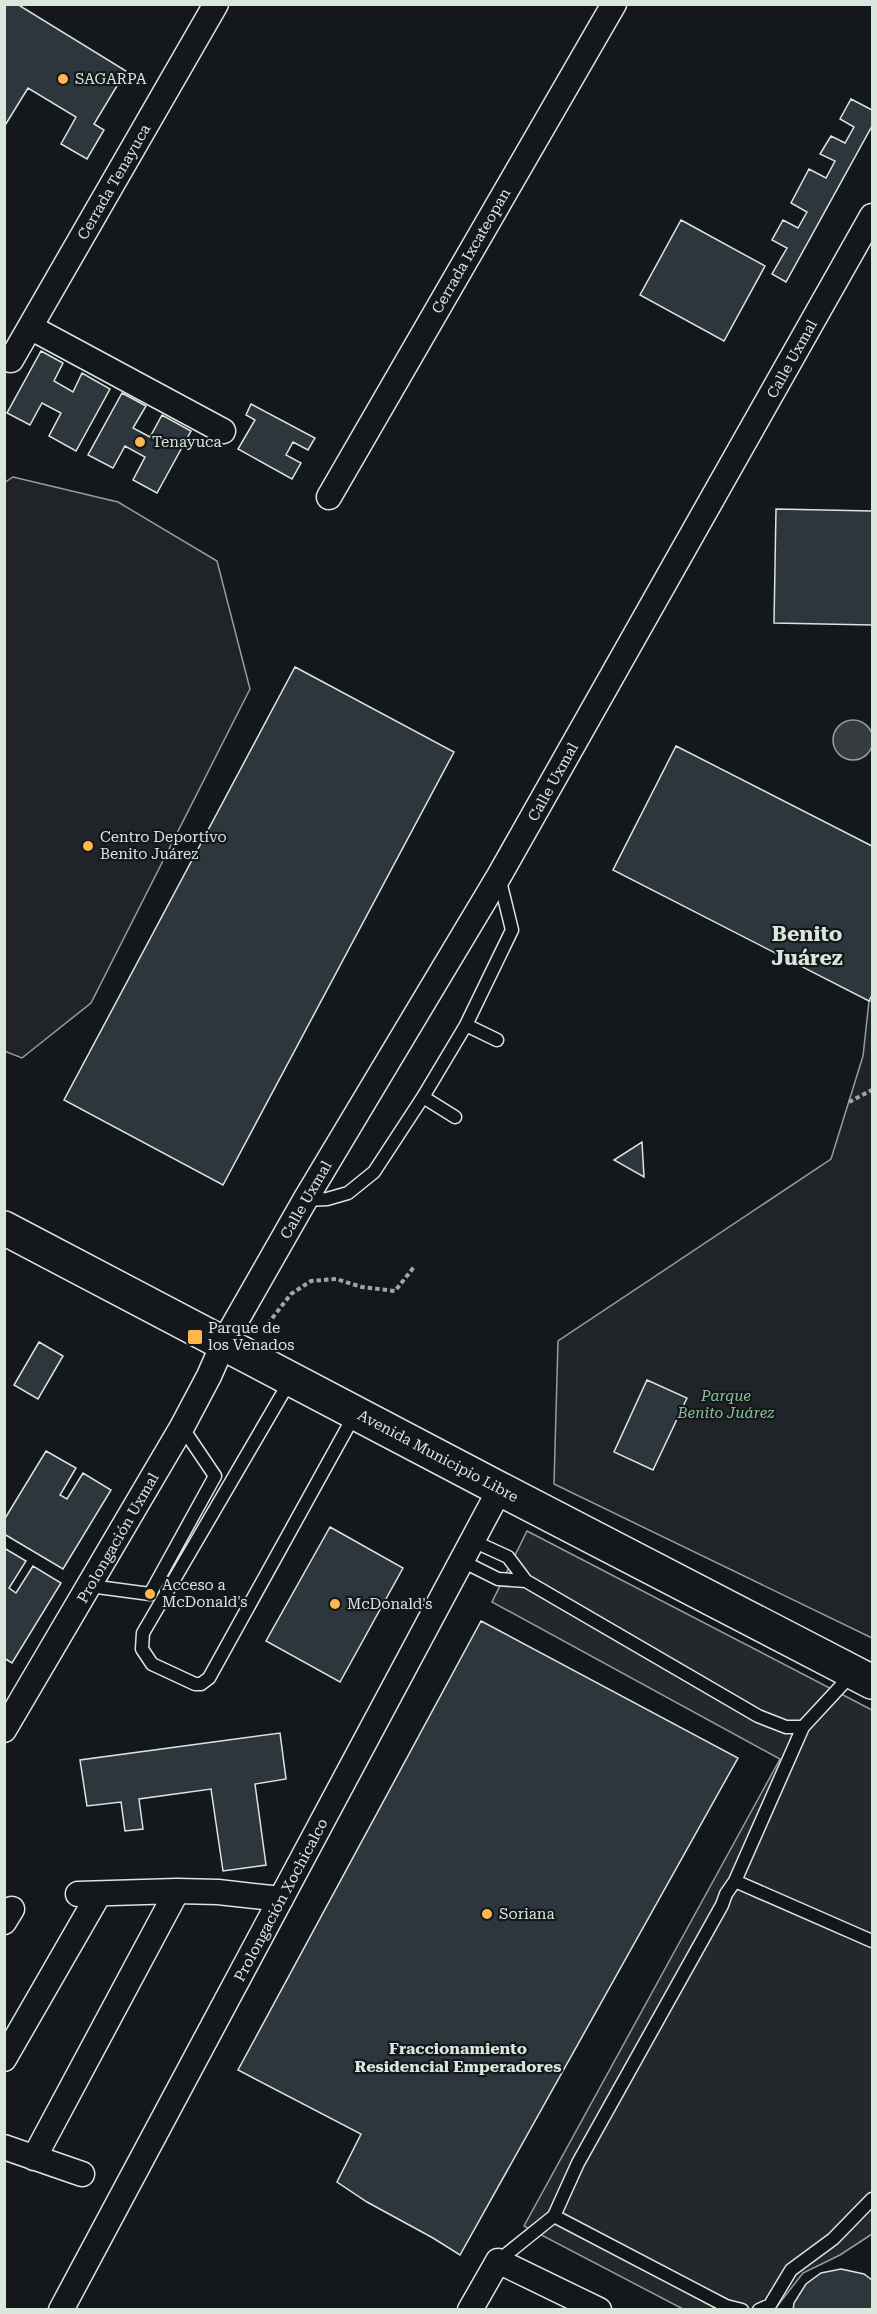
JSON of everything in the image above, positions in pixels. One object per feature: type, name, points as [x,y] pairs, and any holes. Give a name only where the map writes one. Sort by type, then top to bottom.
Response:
[{"type":"main road","name":"Avenida Municipio Libre","points":[[4,1228],[863,1678]]},
{"type":"street","name":"Cerrada Tenayuca","points":[[11,360],[216,4]]},
{"type":"street","name":"Cerrada Ixcateopan","points":[[329,497],[614,4]]},
{"type":"street","name":"Calle Uxmal","points":[[234,1347],[306,1200],[499,876],[873,216]]},
{"type":"street","points":[[30,327],[223,431]]},
{"type":"street","name":"Prolongación Uxmal","points":[[4,1730],[90,1586],[209,1376],[234,1347]]},
{"type":"street","name":"Prolongación Xochicalco","points":[[61,2310],[500,1489]]},
{"type":"street","points":[[34,2158],[177,1891]]},
{"type":"street","points":[[4,2059],[88,1894],[218,1892],[281,1899]]},
{"type":"street","points":[[4,2147],[82,2174]]},
{"type":"street","points":[[470,2310],[498,2261],[599,2310]]},
{"type":"lane","points":[[306,1200],[327,1199],[348,1193],[374,1172],[466,1025],[512,930],[499,876]]},
{"type":"lane","points":[[466,1025],[497,1040]]},
{"type":"lane","points":[[423,1097],[455,1117]]},
{"type":"lane","points":[[292,1378],[143,1633],[142,1649],[152,1664],[195,1684],[201,1684],[209,1678],[355,1412]]},
{"type":"lane","points":[[182,1427],[215,1476],[233,1479]]},
{"type":"lane","points":[[150,1594],[215,1476]]},
{"type":"lane","points":[[467,1551],[508,1557],[526,1581],[758,1716],[786,1727],[803,1727]]},
{"type":"lane","points":[[467,1551],[498,1579],[526,1581]]},
{"type":"lane","points":[[90,1586],[150,1594],[159,1603]]},
{"type":"lane","points":[[498,2261],[554,2216],[578,2163],[735,1881],[803,1727],[863,1678]]},
{"type":"lane","points":[[735,1881],[873,1941]]},
{"type":"lane","points":[[759,2310],[770,2305],[791,2270],[833,2239],[873,2199]]},
{"type":"lane","points":[[554,2216],[726,2306],[742,2310]]},
{"type":"path","points":[[849,1102],[873,1090]]},
{"type":"path","points":[[234,1347],[291,1294],[311,1281],[336,1279],[362,1287],[395,1291],[414,1267]]},
{"type":"green space","name":"Centro Deportivo Benito Juárez","points":[[13,477],[118,502],[217,561],[250,689],[91,1003],[22,1058],[4,1051],[4,483]]},
{"type":"green space","name":"Parque Benito Juárez","points":[[869,1001],[872,1001],[872,1638],[554,1484],[558,1341],[831,1159],[863,1056]]},
{"type":"shaded area","points":[[853,720],[861,721],[867,726],[872,732],[872,748],[867,754],[861,759],[853,760],[845,759],[839,754],[834,748],[833,740],[834,732],[839,726],[845,721]]},
{"type":"shaded area","points":[[527,1531],[872,1710],[872,2234],[840,2255],[803,2273],[775,2309],[683,2309],[524,2226],[780,1759],[492,1602]]},
{"type":"building","name":"SAGARPA","points":[[4,4],[17,4],[126,71],[94,124],[104,130],[87,159],[61,144],[76,117],[28,88],[4,127]]},
{"type":"building","points":[[851,99],[872,110],[872,126],[786,282],[772,274],[787,248],[772,240],[783,220],[798,228],[807,212],[791,203],[809,169],[826,178],[835,161],[820,154],[831,136],[845,143],[854,127],[840,119]]},
{"type":"building","points":[[681,220],[765,266],[724,341],[640,295]]},
{"type":"building","points":[[41,351],[63,363],[54,381],[73,392],[82,373],[110,389],[76,451],[49,436],[61,413],[42,403],[30,425],[7,413]]},
{"type":"building","name":"Tenayuca","points":[[122,393],[146,406],[133,428],[150,437],[162,415],[191,431],[157,493],[133,480],[145,457],[125,446],[113,468],[88,455]]},
{"type":"building","points":[[251,404],[315,438],[308,450],[293,442],[286,455],[301,463],[292,479],[238,449],[255,420],[246,415]]},
{"type":"building","points":[[776,509],[872,511],[872,625],[774,623]]},
{"type":"building","points":[[295,667],[454,752],[223,1185],[64,1100]]},
{"type":"building","points":[[676,746],[872,846],[872,995],[869,1001],[613,870]]},
{"type":"building","points":[[642,1142],[644,1177],[614,1160]]},
{"type":"building","points":[[39,1342],[63,1356],[38,1399],[14,1385]]},
{"type":"building","points":[[647,1380],[687,1398],[653,1470],[614,1452]]},
{"type":"building","points":[[46,1451],[76,1468],[60,1495],[67,1499],[83,1473],[111,1490],[63,1569],[4,1534],[4,1520]]},
{"type":"building","name":"McDonald's","points":[[330,1527],[403,1568],[340,1682],[266,1641]]},
{"type":"building","points":[[4,1548],[26,1561],[9,1588],[16,1593],[33,1566],[61,1583],[12,1663],[4,1658]]},
{"type":"building","name":"Soriana","points":[[481,1621],[738,1758],[460,2255],[367,2202],[337,2182],[361,2134],[238,2070]]},
{"type":"building","points":[[280,1733],[286,1779],[255,1784],[266,1865],[223,1871],[211,1789],[139,1799],[143,1829],[125,1831],[121,1802],[87,1806],[80,1760]]},
{"type":"building","points":[[841,2269],[864,2274],[872,2280],[872,2310],[793,2310],[794,2303],[806,2284],[821,2273]]},
{"type":"place","name":"SAGARPA","points":[[63,79]]},
{"type":"place","name":"Tenayuca","points":[[140,442]]},
{"type":"place","name":"Centro Deportivo Benito Juárez","points":[[88,846]]},
{"type":"place","name":"Parque de los Venados","points":[[195,1337]]},
{"type":"place","name":"Acceso a McDonald's","points":[[150,1594]]},
{"type":"place","name":"McDonald's","points":[[335,1604]]},
{"type":"place","name":"Soriana","points":[[487,1914]]},
{"type":"district","name":"Benito Juárez","points":[[807,946]]},
{"type":"district","name":"Fraccionamiento Residencial Emperadores","points":[[458,2057]]}]
